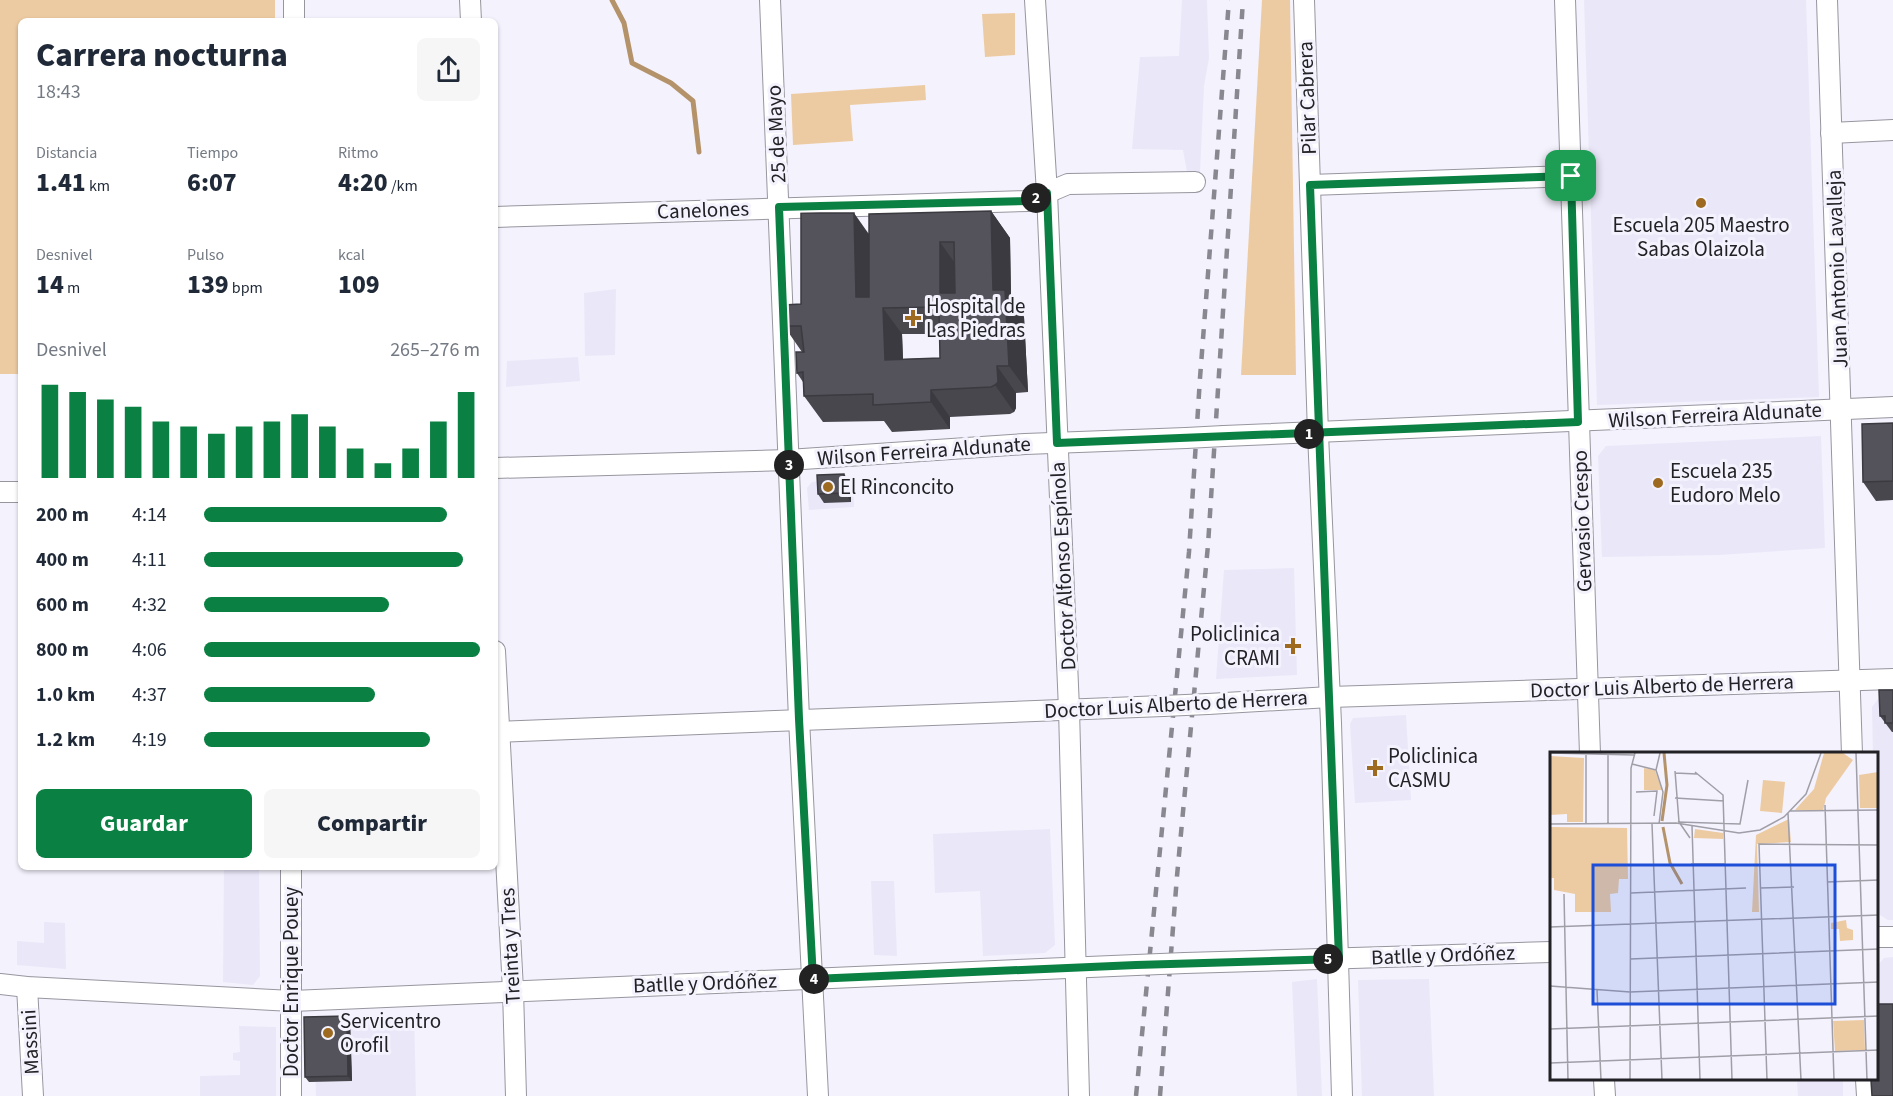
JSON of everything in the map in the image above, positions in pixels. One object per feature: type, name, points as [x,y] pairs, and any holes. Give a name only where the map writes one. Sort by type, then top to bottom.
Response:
[{"type":"street","points":[[294,0],[294,18]]},
{"type":"street","points":[[470,0],[471,18]]},
{"type":"street","name":"25 de Mayo","points":[[770,0],[799,719],[818,1096]]},
{"type":"street","name":"Doctor Alfonso Espínola","points":[[1035,0],[1047,193],[1069,709],[1079,1096]]},
{"type":"street","name":"Pilar Cabrera","points":[[1304,0],[1342,1096]]},
{"type":"street","name":"Gervasio Crespo","points":[[1564,0],[1590,752]]},
{"type":"street","name":"Juan Antonio Lavalleja","points":[[1827,0],[1852,752]]},
{"type":"street","points":[[1831,133],[1893,130]]},
{"type":"street","points":[[1310,185],[1571,176]]},
{"type":"street","name":"Canelones","points":[[498,217],[1028,201],[1068,183],[1195,182]]},
{"type":"street","name":"Wilson Ferreira Aldunate","points":[[498,468],[788,460],[1025,444],[1318,434],[1893,408]]},
{"type":"street","points":[[0,492],[18,492]]},
{"type":"street","name":"Doctor Luis Alberto de Herrera","points":[[498,732],[1163,706],[1329,697],[1893,679]]},
{"type":"street","name":"Treinta y Tres","points":[[498,748],[513,990],[516,1096]]},
{"type":"street","name":"Doctor Enrique Pouey","points":[[291,870],[291,1096]]},
{"type":"street","name":"Batlle y Ordóñez","points":[[0,984],[291,1001],[1185,963],[1550,952]]},
{"type":"street","name":"Massini","points":[[27,987],[33,1096]]},
{"type":"street","points":[[1604,1081],[1605,1096]]},
{"type":"street","points":[[1866,1081],[1867,1096]]},
{"type":"shaded area","points":[[0,0],[275,0],[275,18],[18,18],[18,374],[0,374]]},
{"type":"shaded area","points":[[1182,0],[1207,0],[1209,58],[1204,86],[1200,172],[1187,172],[1183,150],[1132,149],[1140,57],[1179,56]]},
{"type":"shaded area","points":[[1262,0],[1290,0],[1296,375],[1241,375]]},
{"type":"shaded area","name":"Escuela 205 Maestro Sabas Olaizola","points":[[1584,0],[1806,0],[1819,397],[1597,405]]},
{"type":"shaded area","points":[[1015,13],[1015,55],[985,57],[982,14]]},
{"type":"shaded area","points":[[925,85],[926,100],[850,105],[853,141],[793,145],[791,94]]},
{"type":"shaded area","points":[[616,289],[615,355],[585,356],[584,293]]},
{"type":"shaded area","points":[[578,357],[580,381],[506,387],[507,361]]},
{"type":"shaded area","points":[[1821,436],[1825,548],[1719,555],[1602,557],[1598,456],[1606,446]]},
{"type":"shaded area","points":[[853,478],[854,507],[809,510],[807,488],[812,482]]},
{"type":"shaded area","points":[[1294,568],[1297,675],[1216,679],[1224,570]]},
{"type":"shaded area","points":[[1893,698],[1893,920],[1888,920],[1878,914],[1878,752],[1873,752],[1872,707],[1878,699]]},
{"type":"shaded area","points":[[1406,715],[1411,800],[1355,803],[1350,724],[1353,718]]},
{"type":"shaded area","points":[[1050,829],[1055,945],[1045,953],[983,956],[980,891],[935,893],[933,834]]},
{"type":"shaded area","points":[[224,870],[259,870],[260,976],[253,985],[223,982]]},
{"type":"shaded area","points":[[871,881],[894,881],[897,956],[874,955]]},
{"type":"shaded area","points":[[44,922],[65,923],[66,969],[17,965],[17,941],[44,943]]},
{"type":"shaded area","points":[[1893,957],[1893,1012],[1880,1012],[1878,965],[1884,958]]},
{"type":"shaded area","points":[[1317,979],[1322,1096],[1297,1096],[1292,982]]},
{"type":"shaded area","points":[[1429,979],[1434,1096],[1362,1096],[1358,980]]},
{"type":"shaded area","points":[[414,1015],[416,1096],[316,1096],[314,1017]]},
{"type":"shaded area","points":[[239,1026],[276,1027],[276,1096],[200,1096],[200,1076],[240,1075],[240,1061],[233,1060],[233,1053],[240,1052]]},
{"type":"shaded area","points":[[1797,1081],[1843,1081],[1843,1096],[1798,1096]]},
{"type":"building","name":"Hospital de Las Piedras","points":[[991,211],[993,290],[1005,290],[1009,366],[997,366],[998,382],[995,385],[931,390],[931,402],[873,405],[873,394],[804,396],[803,372],[797,373],[796,352],[804,352],[801,326],[784,326],[784,305],[801,304],[801,213],[854,213],[856,297],[869,297],[869,214]],"holes":[[[940,242],[954,242],[955,293],[940,293]],[[939,307],[940,358],[885,360],[883,308]]]},
{"type":"building","points":[[1893,423],[1893,481],[1863,482],[1862,424]]},
{"type":"building","points":[[844,474],[845,493],[818,494],[817,475]]},
{"type":"building","points":[[1879,690],[1893,690],[1893,723],[1885,723],[1885,716],[1880,716]]},
{"type":"building","points":[[1878,1004],[1893,1004],[1893,1096],[1872,1096],[1871,1081],[1878,1081]]},
{"type":"building","points":[[347,1016],[348,1076],[305,1077],[304,1017]]},
{"type":"waterway","points":[[612,0],[624,23],[632,63],[671,83],[693,101],[699,152]]},
{"type":"railway","points":[[1136,1096],[1189,552],[1229,0]]},
{"type":"railway","points":[[1160,1096],[1177,876],[1208,545],[1243,0]]},
{"type":"place","name":"Escuela 205 Maestro Sabas Olaizola","points":[[1701,203]]},
{"type":"place","name":"Hospital de Las Piedras","points":[[913,318]]},
{"type":"place","name":"Escuela 235 Eudoro Melo","points":[[1658,483]]},
{"type":"place","name":"El Rinconcito","points":[[828,487]]},
{"type":"place","name":"Policlinica CRAMI","points":[[1293,646]]},
{"type":"place","name":"Policlinica CASMU","points":[[1375,768]]},
{"type":"place","name":"Servicentro Orofil","points":[[328,1033]]},
{"type":"route","points":[[1571,176],[1310,185],[1318,434],[1339,959],[813,979],[799,719],[779,207],[1028,201],[1047,193],[1057,443],[1318,434],[1578,422],[1571,176]]}]
